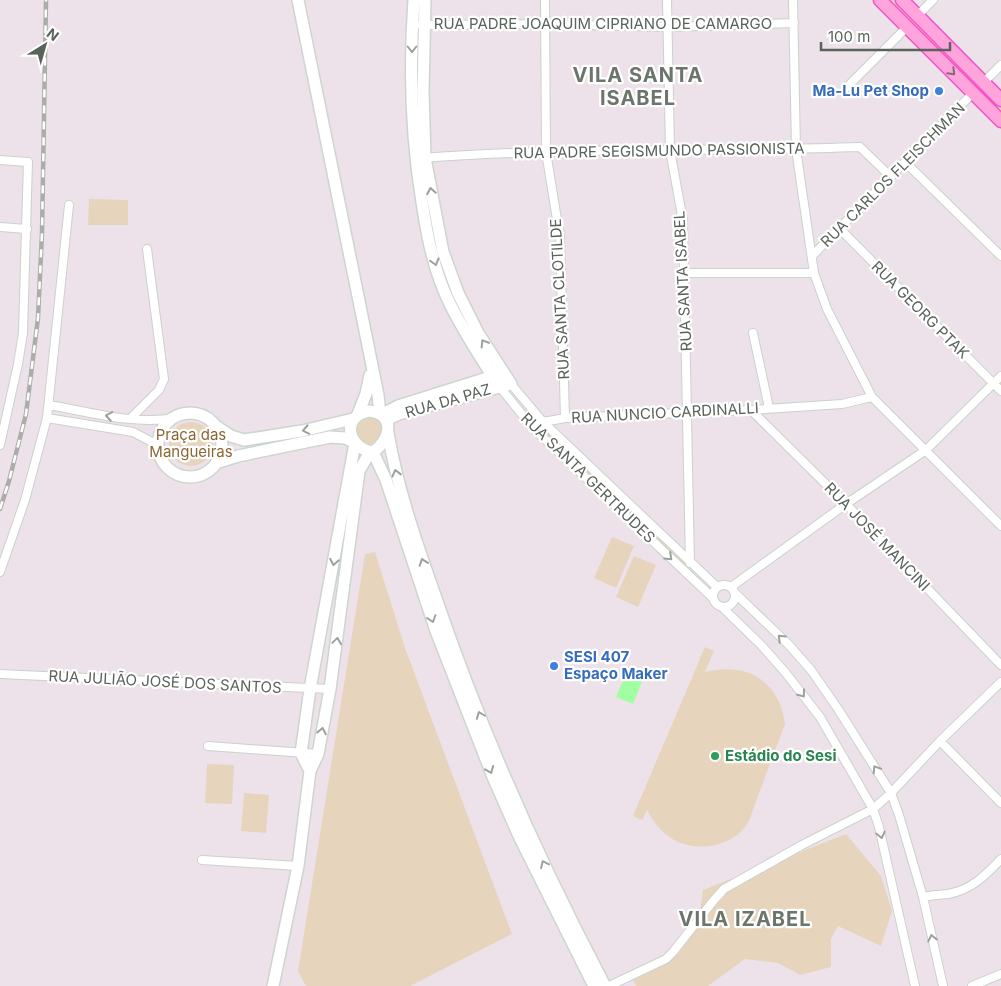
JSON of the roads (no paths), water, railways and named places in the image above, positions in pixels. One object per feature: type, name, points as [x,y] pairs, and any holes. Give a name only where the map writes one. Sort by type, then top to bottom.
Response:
[{"type":"main road","points":[[880,0],[1001,121]]},
{"type":"main road","points":[[902,0],[1001,100]]},
{"type":"street","points":[[298,0],[370,363],[406,512],[450,638],[498,761],[552,880],[604,986]]},
{"type":"street","name":"RUA SANTA GERTRUDES","points":[[414,0],[418,25]]},
{"type":"street","name":"RUA SANTA GERTRUDES","points":[[425,0],[418,25],[411,109],[420,158],[427,233],[439,278],[450,304],[534,429],[713,598]]},
{"type":"street","name":"RUA SANTA CLOTILDE","points":[[545,0],[546,152],[560,238],[565,418]]},
{"type":"street","name":"RUA SANTA ISABEL","points":[[667,0],[670,150],[683,221],[690,563]]},
{"type":"street","points":[[793,0],[796,149],[814,273],[827,309],[872,397],[1001,526]]},
{"type":"street","points":[[917,16],[933,0]]},
{"type":"street","name":"RUA PADRE JOAQUIM CIPRIANO DE CAMARGO","points":[[418,25],[545,24],[668,27],[794,23]]},
{"type":"street","points":[[846,88],[907,27]]},
{"type":"street","points":[[984,82],[1001,65]]},
{"type":"street","name":"RUA CARLOS FLEISCHMAN","points":[[812,256],[973,93]]},
{"type":"street","name":"RUA PADRE SEGISMUNDO PASSIONISTA","points":[[420,158],[546,152],[860,147],[891,177]]},
{"type":"street","points":[[0,160],[28,162],[23,333],[10,404],[0,445]]},
{"type":"street","points":[[905,162],[1001,256]]},
{"type":"street","points":[[0,572],[25,500],[49,405],[69,205]]},
{"type":"street","points":[[0,227],[27,229]]},
{"type":"street","name":"RUA GEORG PTAK","points":[[839,228],[1001,391]]},
{"type":"street","points":[[130,419],[159,390],[164,379],[147,249]]},
{"type":"street","points":[[685,273],[814,273]]},
{"type":"street","name":"RUA NUNCIO CARDINALLI","points":[[753,333],[769,408]]},
{"type":"street","points":[[310,771],[301,753],[310,689],[355,443],[350,431],[368,390],[370,363]]},
{"type":"street","points":[[731,587],[846,504],[926,450],[1001,376]]},
{"type":"street","name":"RUA SANTA GERTRUDES","points":[[502,380],[717,587]]},
{"type":"street","name":"RUA DA PAZ","points":[[382,416],[398,406],[502,380]]},
{"type":"street","name":"RUA NUNCIO CARDINALLI","points":[[534,429],[544,422],[565,418],[842,404],[872,397]]},
{"type":"street","points":[[0,402],[10,404]]},
{"type":"street","points":[[49,405],[145,421],[175,418]]},
{"type":"street","name":"RUA JOSÉ MANCINI","points":[[751,410],[846,504],[1001,665]]},
{"type":"street","points":[[215,424],[220,433],[221,454],[216,464],[209,471],[200,476],[189,477],[179,475],[163,461],[158,441],[161,431],[167,422],[186,413],[206,417],[215,424],[225,433],[244,440],[302,431],[355,417],[368,411],[382,416]]},
{"type":"street","points":[[46,418],[133,432],[152,442],[160,450]]},
{"type":"street","points":[[273,986],[298,866],[310,771],[318,754],[330,689],[359,471],[371,452],[382,444],[388,433]]},
{"type":"street","points":[[216,464],[238,456],[330,437],[345,438],[371,452],[386,480],[436,631],[493,777],[519,836],[594,986]]},
{"type":"street","points":[[915,986],[880,827],[873,809],[820,717],[762,646],[722,607],[715,604],[713,591],[717,587],[726,585],[731,587],[789,645],[811,670],[838,709],[891,794],[923,897],[943,986]]},
{"type":"street","points":[[722,607],[730,606],[736,594]]},
{"type":"street","name":"RUA JULIÃO JOSÉ DOS SANTOS","points":[[0,674],[330,689]]},
{"type":"street","points":[[609,986],[666,959],[724,889],[802,844],[873,809],[891,794],[940,741],[1001,682]]},
{"type":"street","points":[[940,741],[1001,803]]},
{"type":"street","points":[[208,746],[318,754]]},
{"type":"street","points":[[923,897],[953,893],[971,886],[981,880],[1001,859]]},
{"type":"street","points":[[202,860],[298,866]]},
{"type":"street","points":[[972,986],[1001,974]]},
{"type":"railway","points":[[0,509],[26,414],[38,318],[42,233],[46,0]]},
{"type":"place","name":"Ma-Lu Pet Shop","points":[[939,91]]},
{"type":"place","name":"SESI 407 Espaço Maker","points":[[554,666]]},
{"type":"place","name":"Estádio do Sesi","points":[[715,756]]},
{"type":"district","name":"VILA SANTA ISABEL","points":[[638,86]]},
{"type":"district","name":"VILA IZABEL","points":[[745,919]]},
{"type":"park label","name":"Praça das Mangueiras","points":[[191,444]]}]
